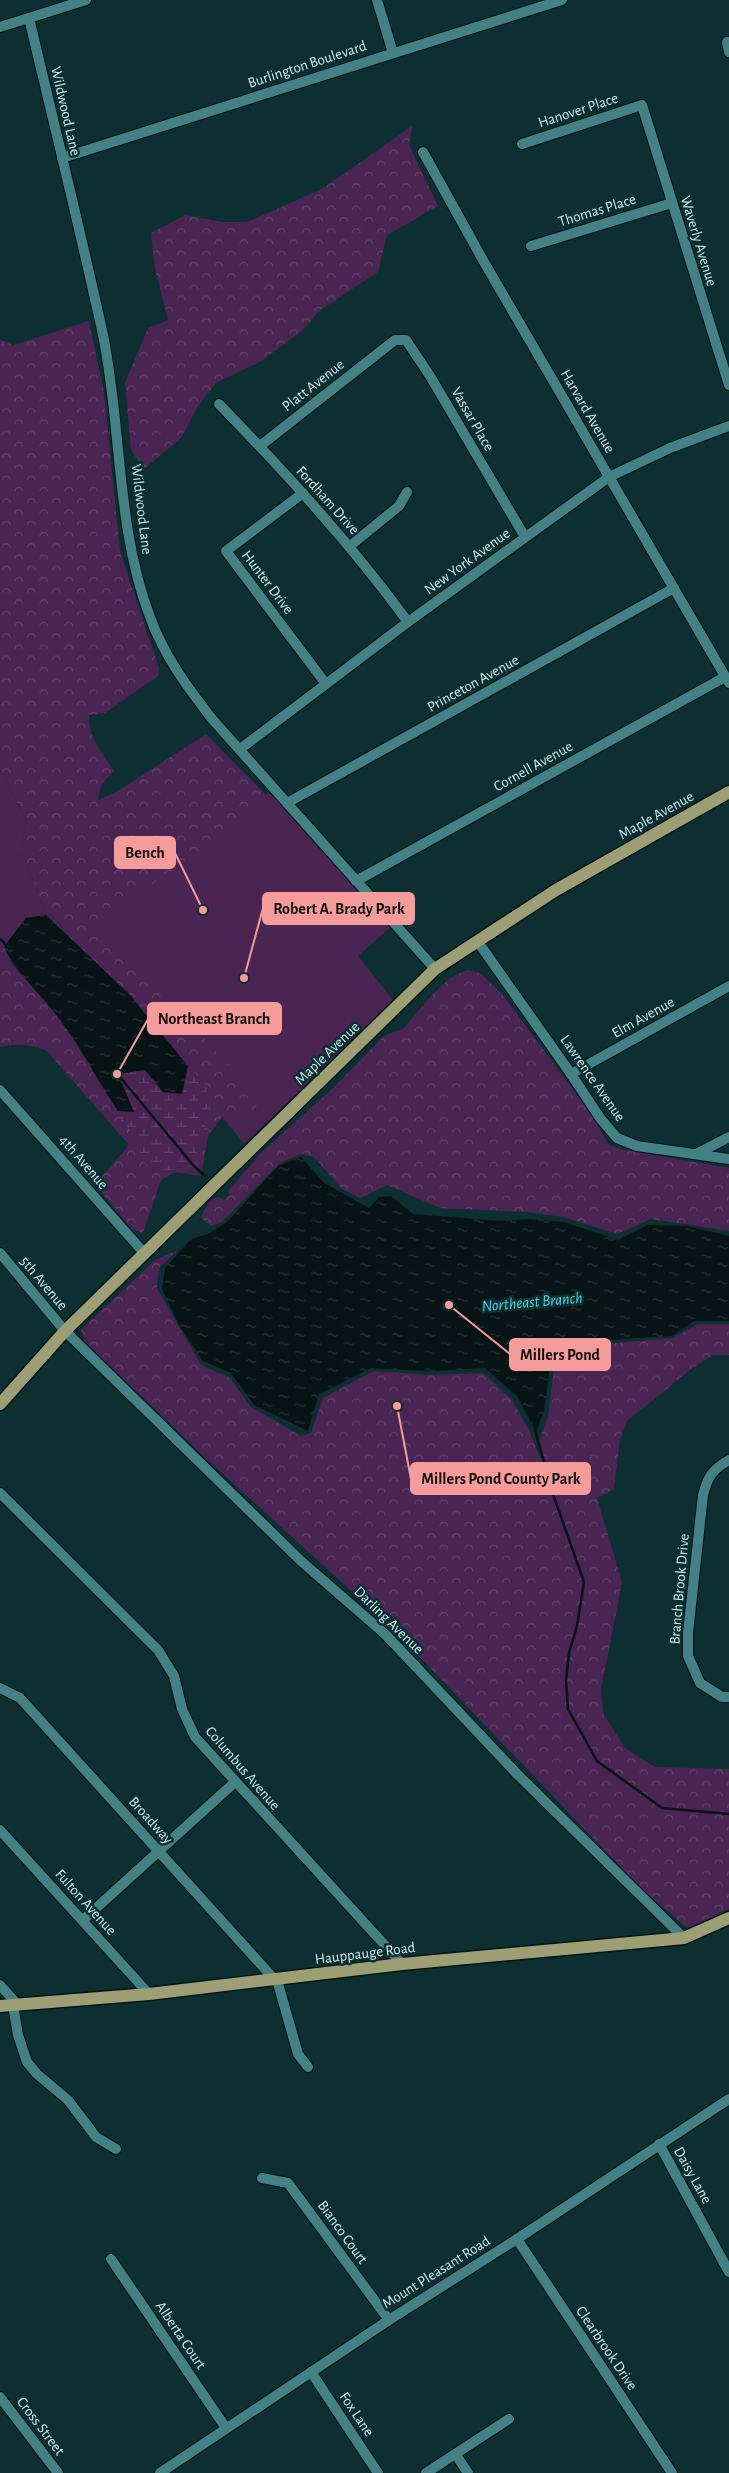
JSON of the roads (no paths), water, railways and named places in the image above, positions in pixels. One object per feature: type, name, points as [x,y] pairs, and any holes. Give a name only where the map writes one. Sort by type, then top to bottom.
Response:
[{"type":"main road","name":"Maple Avenue","points":[[0,1404],[65,1331],[435,969],[556,890],[729,792]]},
{"type":"main road","name":"Hauppauge Road","points":[[0,2006],[149,1994],[402,1964],[684,1938],[729,1918]]},
{"type":"street","points":[[0,27],[86,0]]},
{"type":"street","points":[[377,0],[393,52]]},
{"type":"street","name":"Burlington Boulevard","points":[[62,158],[562,0]]},
{"type":"street","name":"Wildwood Lane","points":[[29,18],[103,335],[114,398],[130,549],[149,617],[164,650],[185,684],[213,720],[435,969]]},
{"type":"street","name":"Hanover Place","points":[[522,144],[642,105]]},
{"type":"street","name":"Waverly Avenue","points":[[642,105],[729,386]]},
{"type":"street","name":"Harvard Avenue","points":[[424,152],[484,262],[727,680]]},
{"type":"street","name":"Thomas Place","points":[[531,246],[672,203]]},
{"type":"street","name":"Vassar Place","points":[[384,348],[400,339],[411,345],[525,536]]},
{"type":"street","name":"Platt Avenue","points":[[260,446],[384,348]]},
{"type":"street","name":"Fordham Drive","points":[[218,404],[260,446],[350,546],[408,622]]},
{"type":"street","name":"New York Avenue","points":[[240,749],[408,622],[609,477],[670,448],[729,426]]},
{"type":"street","points":[[350,546],[399,506],[407,492]]},
{"type":"street","name":"Hunter Drive","points":[[303,493],[226,551],[326,684]]},
{"type":"street","name":"Princeton Avenue","points":[[287,803],[674,588]]},
{"type":"street","name":"Cornell Avenue","points":[[356,882],[727,680]]},
{"type":"street","name":"Lawrence Avenue","points":[[478,942],[572,1074],[600,1118],[617,1138],[637,1146],[698,1153],[729,1159]]},
{"type":"street","name":"Elm Avenue","points":[[572,1074],[729,986]]},
{"type":"street","name":"4th Avenue","points":[[0,1090],[145,1254]]},
{"type":"street","points":[[698,1153],[729,1137]]},
{"type":"street","name":"5th Avenue","points":[[0,1253],[65,1331]]},
{"type":"street","name":"Darling Avenue","points":[[65,1331],[301,1561],[386,1635],[518,1775],[684,1938]]},
{"type":"street","name":"Branch Brook Drive","points":[[729,1460],[718,1467],[707,1478],[703,1495],[688,1633],[688,1656],[700,1683],[722,1697],[729,1697]]},
{"type":"street","name":"Columbus Avenue","points":[[0,1494],[158,1650],[174,1676],[182,1709],[195,1737],[402,1964]]},
{"type":"street","name":"Broadway","points":[[0,1688],[20,1698],[276,1980]]},
{"type":"street","points":[[83,1920],[235,1782]]},
{"type":"street","name":"Fulton Avenue","points":[[0,1830],[149,1994]]},
{"type":"street","points":[[276,1980],[298,2054],[308,2067]]},
{"type":"street","points":[[0,1985],[15,2005],[18,2035],[27,2062],[37,2074],[68,2100],[96,2137],[116,2149]]},
{"type":"street","name":"Mount Pleasant Road","points":[[160,2473],[389,2320],[729,2099]]},
{"type":"street","name":"Daisy Lane","points":[[659,2144],[729,2272]]},
{"type":"street","name":"Bianco Court","points":[[262,2178],[288,2183],[389,2320]]},
{"type":"street","name":"Clearbrook Drive","points":[[516,2239],[672,2473]]},
{"type":"street","name":"Alberta Court","points":[[111,2259],[226,2428]]},
{"type":"street","name":"Fox Lane","points":[[311,2372],[378,2473]]},
{"type":"street","name":"Cross Street","points":[[0,2397],[58,2473]]},
{"type":"street","points":[[426,2473],[509,2419]]},
{"type":"street","points":[[456,2455],[468,2473]]},
{"type":"water","points":[[46,915],[130,995],[188,1066],[182,1094],[163,1092],[145,1070],[118,1074],[134,1112],[118,1111],[68,1031],[16,967],[4,947],[26,918]]},
{"type":"water","points":[[301,1157],[324,1183],[369,1208],[379,1197],[391,1196],[413,1214],[500,1221],[530,1219],[564,1222],[618,1240],[648,1225],[687,1226],[729,1236],[729,1321],[694,1321],[672,1336],[606,1340],[564,1351],[550,1367],[544,1411],[536,1432],[517,1396],[485,1368],[429,1371],[371,1368],[319,1394],[308,1431],[254,1405],[231,1373],[203,1361],[179,1325],[162,1289],[165,1268],[191,1239],[208,1234],[227,1222],[278,1166]]},
{"type":"waterway","name":"Northeast Branch","points":[[0,939],[7,946]]},
{"type":"waterway","name":"Northeast Branch","points":[[115,1071],[193,1165],[205,1176]]},
{"type":"waterway","points":[[535,1430],[554,1497],[584,1582],[577,1626],[569,1653],[566,1681],[568,1709],[597,1761],[662,1808],[729,1814]]},
{"type":"place","name":"Bench","points":[[203,910]]},
{"type":"place","name":"Robert A. Brady Park","points":[[244,978]]},
{"type":"place","name":"Northeast Branch","points":[[117,1074]]},
{"type":"place","name":"Millers Pond","points":[[449,1305]]},
{"type":"place","name":"Millers Pond County Park","points":[[397,1406]]}]
